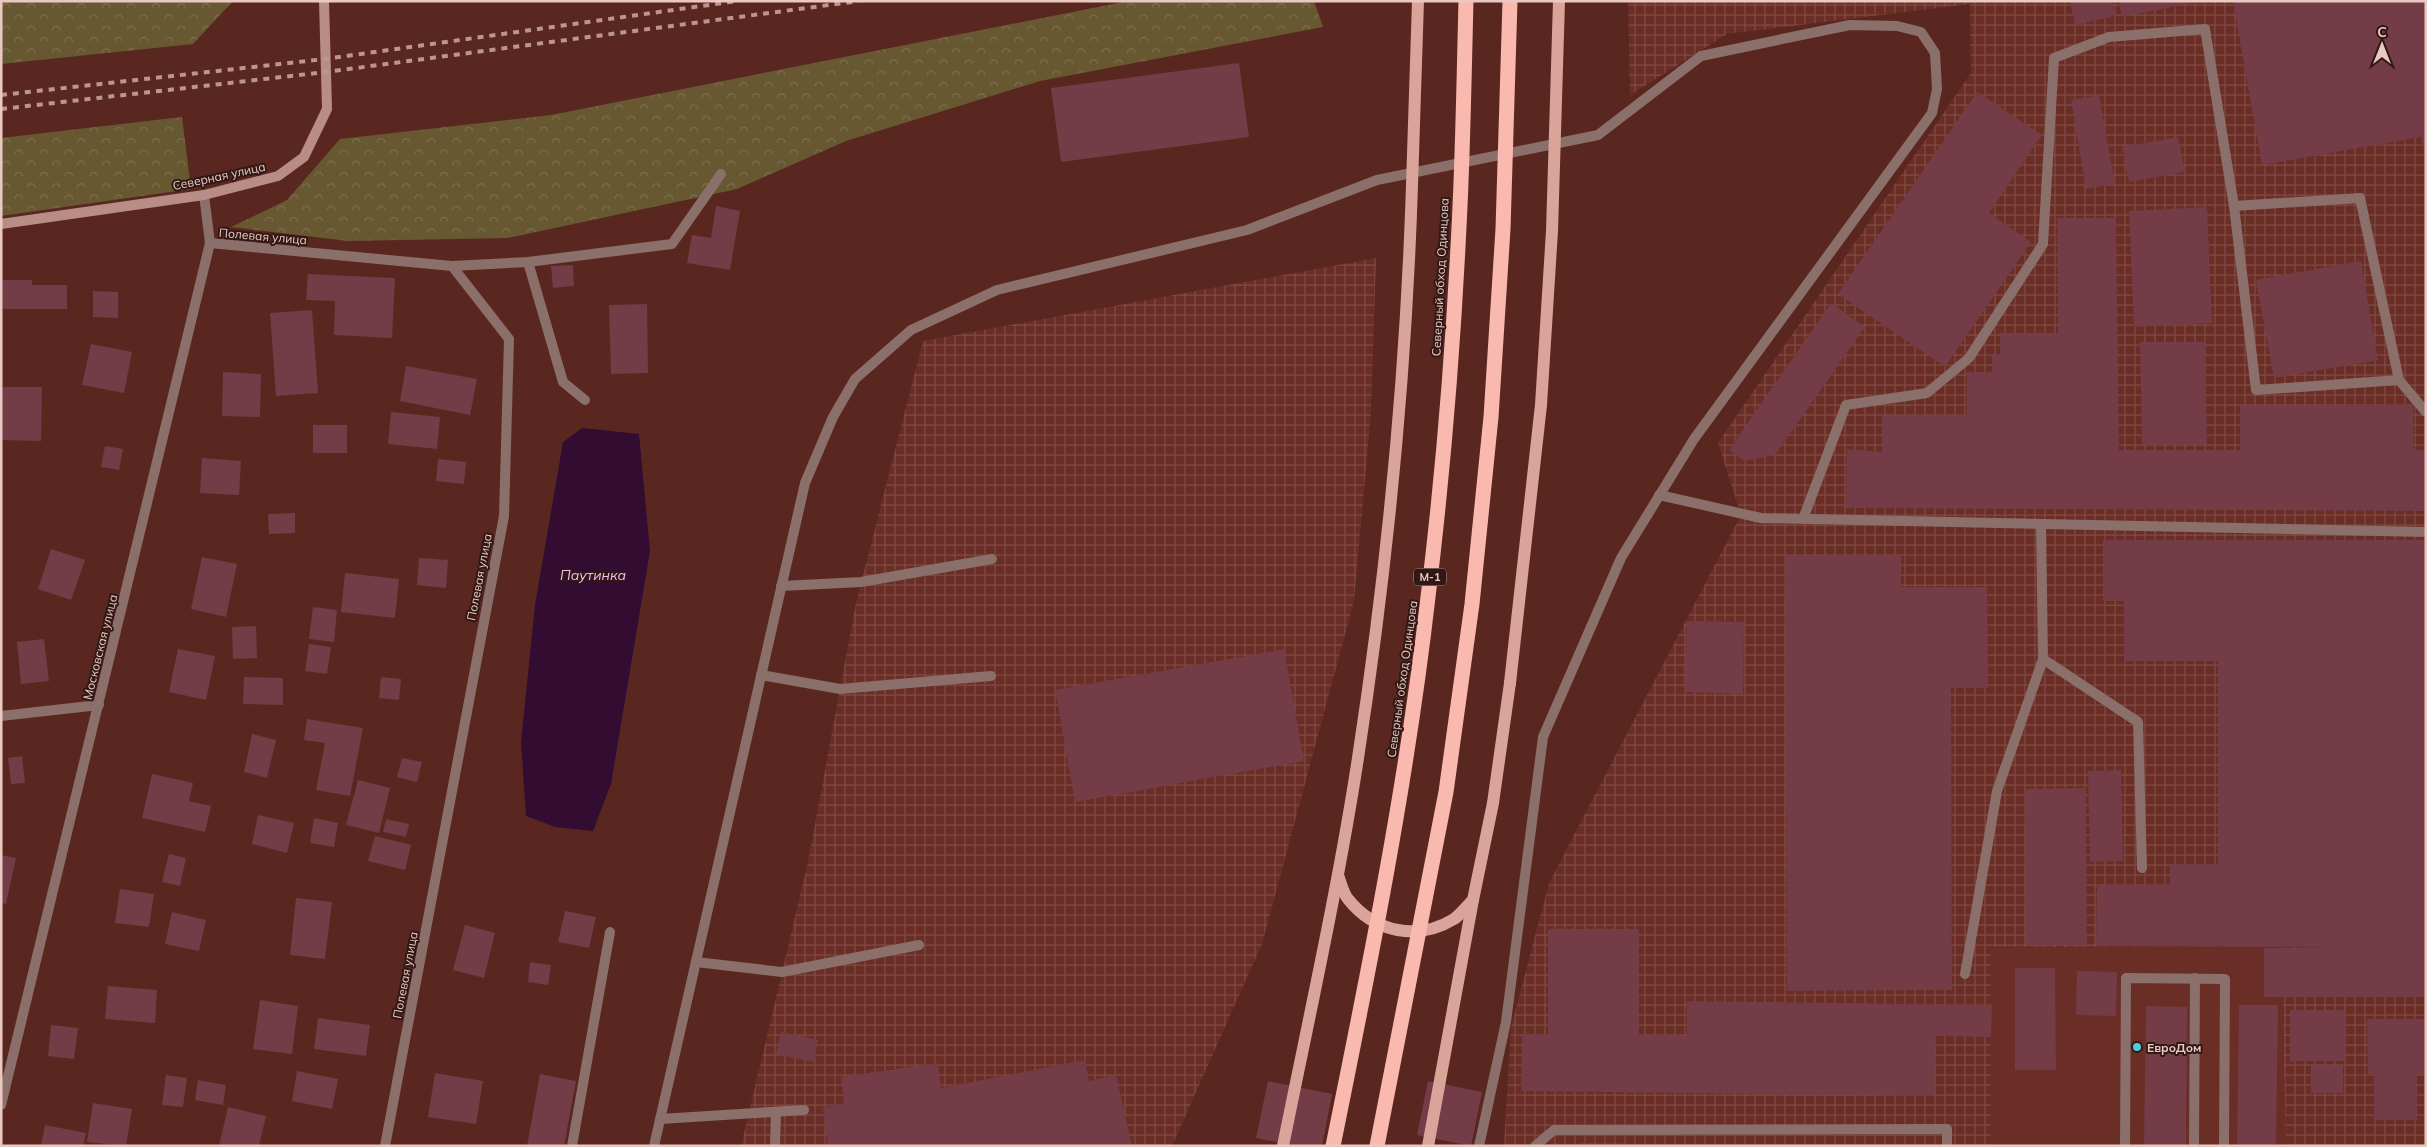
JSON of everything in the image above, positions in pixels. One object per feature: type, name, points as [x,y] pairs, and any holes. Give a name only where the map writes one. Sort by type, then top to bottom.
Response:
[{"type":"highway","name":"Северный обход Одинцова","points":[[1333,1146],[1368,974],[1402,784],[1428,599],[1447,412],[1458,246],[1466,1]]},
{"type":"highway","points":[[1377,1146],[1446,792],[1472,604],[1491,417],[1503,239],[1510,1]]},
{"type":"main road","points":[[1283,1146],[1338,875],[1358,758],[1380,593],[1400,393],[1411,224],[1418,1]]},
{"type":"main road","points":[[1428,1146],[1473,900],[1493,803],[1510,683],[1541,404],[1552,231],[1559,1]]},
{"type":"main road","points":[[1338,875],[1347,898],[1364,916],[1385,928],[1393,930],[1410,933],[1434,929],[1456,918],[1473,900]]},
{"type":"street","name":"Северная улица","points":[[1,224],[204,195],[278,176],[304,157],[327,109],[324,1]]},
{"type":"street","points":[[654,1146],[805,483],[833,417],[855,379],[911,330],[997,290],[1247,230],[1377,180],[1598,135],[1701,56],[1850,25],[1897,26],[1921,32],[1935,53],[1937,89],[1932,113],[1694,439],[1621,558],[1543,737],[1506,1022],[1479,1146]]},
{"type":"street","points":[[1803,519],[1846,405],[1928,393],[1969,358],[2043,244],[2054,58],[2109,37],[2205,29],[2234,206],[2256,390],[2399,380]]},
{"type":"street","points":[[452,266],[528,262],[672,244],[722,174]]},
{"type":"street","name":"Московская улица","points":[[1,1105],[210,243],[204,195]]},
{"type":"street","points":[[2234,206],[2360,198],[2399,380],[2426,412]]},
{"type":"street","name":"Полевая улица","points":[[210,243],[452,266],[509,339],[504,516],[385,1146]]},
{"type":"street","points":[[528,262],[564,382],[585,400]]},
{"type":"street","points":[[1660,495],[1761,518],[2426,532]]},
{"type":"street","points":[[1965,974],[1997,791],[2043,659],[2041,524]]},
{"type":"street","points":[[781,586],[861,582],[992,559]]},
{"type":"street","points":[[2043,659],[2138,722],[2142,868]]},
{"type":"street","points":[[761,675],[840,689],[992,676]]},
{"type":"street","points":[[1,716],[98,705]]},
{"type":"street","points":[[572,1146],[610,932]]},
{"type":"street","points":[[696,962],[782,972],[919,945]]},
{"type":"street","points":[[2125,1146],[2126,978],[2225,978],[2224,1146]]},
{"type":"street","points":[[2194,1146],[2195,978]]},
{"type":"street","points":[[660,1119],[804,1110]]},
{"type":"street","points":[[775,1146],[776,1112]]},
{"type":"street","points":[[1535,1146],[1554,1130],[1947,1129],[1947,1146]]},
{"type":"shaded area","points":[[1628,1],[2426,1],[2426,1146],[2286,1146],[2281,947],[1991,947],[1991,1146],[1504,1146],[1511,1027],[1549,883],[1741,515],[1718,443],[1971,73],[1970,4],[1727,34],[1630,95]]},
{"type":"shaded area","points":[[1376,258],[1371,412],[1354,601],[1262,944],[1172,1146],[741,1146],[808,862],[856,603],[923,341]]},
{"type":"shaded area","name":"ЕвроДом","points":[[1991,947],[2281,947],[2286,1146],[1991,1146]]},
{"type":"green space","points":[[1,1],[233,1],[193,44],[1,64]]},
{"type":"green space","points":[[1128,1],[1314,1],[1323,27],[1040,81],[846,141],[737,189],[508,238],[348,241],[231,227],[287,200],[340,139],[551,115]]},
{"type":"green space","points":[[182,117],[191,189],[1,216],[1,138]]},
{"type":"water","name":"Паутинка","points":[[582,428],[639,434],[650,551],[611,784],[593,831],[555,827],[526,816],[521,742],[535,605],[563,442]]},
{"type":"building","points":[[2070,1],[2112,1],[2115,16],[2075,25]]},
{"type":"building","points":[[2119,1],[2196,1],[2196,2],[2122,17]]},
{"type":"building","points":[[2233,1],[2426,1],[2426,160],[2421,137],[2262,165]]},
{"type":"building","points":[[1239,63],[1249,137],[1061,162],[1051,88]]},
{"type":"building","points":[[1977,92],[2042,135],[1989,213],[2031,242],[1945,367],[1838,294]]},
{"type":"building","points":[[2099,95],[2115,184],[2086,189],[2071,100]]},
{"type":"building","points":[[2178,137],[2185,172],[2129,182],[2122,147]]},
{"type":"building","points":[[716,206],[740,211],[730,270],[687,263],[692,235],[711,238]]},
{"type":"building","points":[[2207,207],[2212,323],[2134,327],[2129,211]]},
{"type":"building","points":[[2057,218],[2116,218],[2119,450],[2240,450],[2240,406],[2413,405],[2413,450],[2426,450],[2426,511],[1846,508],[1847,449],[1882,452],[1882,416],[1967,415],[1967,372],[1992,372],[1992,354],[2000,354],[2000,333],[2058,333]]},
{"type":"building","points":[[2361,261],[2378,360],[2274,378],[2256,280]]},
{"type":"building","points":[[573,265],[574,286],[553,288],[551,266]]},
{"type":"building","points":[[308,274],[395,278],[392,338],[334,335],[335,301],[306,300]]},
{"type":"building","points":[[1,280],[32,280],[32,285],[67,285],[67,309],[1,309]]},
{"type":"building","points":[[93,291],[118,292],[118,318],[93,317]]},
{"type":"building","points":[[1831,303],[1865,327],[1775,455],[1745,461],[1729,450]]},
{"type":"building","points":[[647,304],[648,373],[611,374],[609,305]]},
{"type":"building","points":[[312,310],[318,393],[276,396],[270,313]]},
{"type":"building","points":[[2140,342],[2205,342],[2207,444],[2142,445]]},
{"type":"building","points":[[91,344],[132,352],[124,393],[82,385]]},
{"type":"building","points":[[406,366],[477,379],[470,415],[400,401]]},
{"type":"building","points":[[223,372],[261,374],[260,417],[222,416]]},
{"type":"building","points":[[1,387],[42,387],[41,441],[1,440]]},
{"type":"building","points":[[391,412],[440,417],[437,449],[388,444]]},
{"type":"building","points":[[313,425],[347,425],[347,453],[313,453]]},
{"type":"building","points":[[105,446],[123,449],[119,470],[101,467]]},
{"type":"building","points":[[202,458],[241,461],[239,495],[200,493]]},
{"type":"building","points":[[438,459],[466,462],[464,484],[436,481]]},
{"type":"building","points":[[295,513],[295,533],[269,534],[268,514]]},
{"type":"building","points":[[2103,540],[2426,540],[2426,997],[2264,997],[2264,948],[2339,947],[2096,946],[2097,885],[2170,885],[2170,864],[2218,864],[2218,661],[2124,661],[2124,601],[2103,601]]},
{"type":"building","points":[[51,549],[85,560],[71,600],[38,589]]},
{"type":"building","points":[[1901,555],[1901,587],[1987,587],[1988,688],[1951,688],[1952,990],[1787,991],[1785,556]]},
{"type":"building","points":[[202,557],[237,564],[226,617],[191,609]]},
{"type":"building","points":[[419,558],[448,560],[446,588],[417,585]]},
{"type":"building","points":[[345,573],[399,579],[395,618],[341,612]]},
{"type":"building","points":[[313,607],[337,610],[334,642],[309,639]]},
{"type":"building","points":[[1687,621],[1744,622],[1743,694],[1685,692]]},
{"type":"building","points":[[256,626],[257,658],[233,659],[232,627]]},
{"type":"building","points":[[44,639],[49,681],[21,684],[17,642]]},
{"type":"building","points":[[309,644],[331,647],[327,674],[305,671]]},
{"type":"building","points":[[178,649],[215,656],[206,700],[169,692]]},
{"type":"building","points":[[1284,649],[1304,761],[1075,802],[1055,690]]},
{"type":"building","points":[[244,677],[283,678],[283,705],[243,704]]},
{"type":"building","points":[[381,677],[401,679],[399,700],[379,698]]},
{"type":"building","points":[[307,719],[363,728],[350,796],[316,790],[325,743],[304,740]]},
{"type":"building","points":[[252,734],[276,740],[267,778],[244,772]]},
{"type":"building","points":[[22,756],[25,783],[11,784],[8,758]]},
{"type":"building","points":[[402,758],[422,762],[417,782],[397,777]]},
{"type":"building","points":[[2121,770],[2123,861],[2090,862],[2088,771]]},
{"type":"building","points":[[152,774],[193,783],[189,801],[211,806],[205,832],[142,818]]},
{"type":"building","points":[[358,780],[390,788],[379,833],[346,825]]},
{"type":"building","points":[[2086,788],[2087,945],[2026,945],[2025,789]]},
{"type":"building","points":[[258,815],[294,823],[287,853],[252,844]]},
{"type":"building","points":[[314,818],[338,823],[334,847],[310,843]]},
{"type":"building","points":[[386,819],[409,824],[406,837],[383,832]]},
{"type":"building","points":[[375,836],[411,845],[405,870],[368,861]]},
{"type":"building","points":[[169,854],[186,858],[180,886],[162,882]]},
{"type":"building","points":[[1,855],[16,858],[6,904],[1,903]]},
{"type":"building","points":[[120,889],[154,894],[149,927],[115,923]]},
{"type":"building","points":[[296,898],[332,902],[325,959],[290,955]]},
{"type":"building","points":[[565,911],[596,917],[589,948],[558,942]]},
{"type":"building","points":[[172,912],[206,920],[199,951],[165,944]]},
{"type":"building","points":[[465,925],[495,933],[484,978],[453,970]]},
{"type":"building","points":[[1548,929],[1639,929],[1639,1034],[1687,1036],[1687,1001],[1992,1005],[1991,1037],[1935,1036],[1934,1096],[1521,1091],[1522,1034],[1548,1034]]},
{"type":"building","points":[[530,962],[551,965],[548,985],[528,982]]},
{"type":"building","points":[[2015,968],[2055,968],[2056,1070],[2015,1070]]},
{"type":"building","points":[[2077,971],[2117,972],[2116,1016],[2076,1015]]},
{"type":"building","points":[[108,986],[157,990],[155,1023],[105,1019]]},
{"type":"building","points":[[260,1000],[298,1006],[292,1054],[253,1049]]},
{"type":"building","points":[[2239,1005],[2278,1005],[2276,1146],[2237,1146]]},
{"type":"building","points":[[2146,1006],[2187,1007],[2186,1146],[2144,1146]]},
{"type":"building","points":[[2290,1010],[2345,1010],[2345,1061],[2290,1061]]},
{"type":"building","points":[[318,1018],[370,1025],[366,1056],[314,1049]]},
{"type":"building","points":[[2367,1019],[2426,1019],[2426,1074],[2417,1074],[2417,1120],[2374,1120],[2374,1074],[2368,1074]]},
{"type":"building","points":[[51,1025],[78,1028],[74,1059],[48,1056]]},
{"type":"building","points":[[781,1032],[818,1040],[814,1062],[776,1054]]},
{"type":"building","points":[[1085,1060],[1089,1081],[1116,1075],[1132,1146],[828,1146],[823,1108],[844,1103],[841,1077],[938,1063],[941,1088]]},
{"type":"building","points":[[2311,1066],[2343,1066],[2343,1093],[2311,1093]]},
{"type":"building","points":[[297,1071],[338,1079],[332,1109],[292,1101]]},
{"type":"building","points":[[435,1073],[483,1081],[476,1124],[428,1117]]},
{"type":"building","points":[[540,1074],[576,1081],[564,1146],[527,1146]]},
{"type":"building","points":[[166,1075],[187,1078],[183,1107],[162,1105]]},
{"type":"building","points":[[198,1080],[226,1085],[223,1105],[195,1100]]},
{"type":"building","points":[[1268,1081],[1332,1094],[1322,1146],[1296,1146],[1256,1138]]},
{"type":"building","points":[[1428,1081],[1482,1092],[1471,1146],[1417,1135]]},
{"type":"building","points":[[93,1103],[132,1109],[126,1146],[87,1142]]},
{"type":"building","points":[[228,1107],[266,1116],[259,1146],[219,1146]]},
{"type":"building","points":[[45,1125],[86,1133],[83,1146],[41,1146]]},
{"type":"building","points":[[1580,1143],[1653,1144],[1653,1146],[1580,1146]]},
{"type":"railway","points":[[1,95],[325,59],[737,1]]},
{"type":"railway","points":[[1,109],[326,72],[859,1]]},
{"type":"place","name":"ЕвроДом","points":[[2137,1047]]}]
